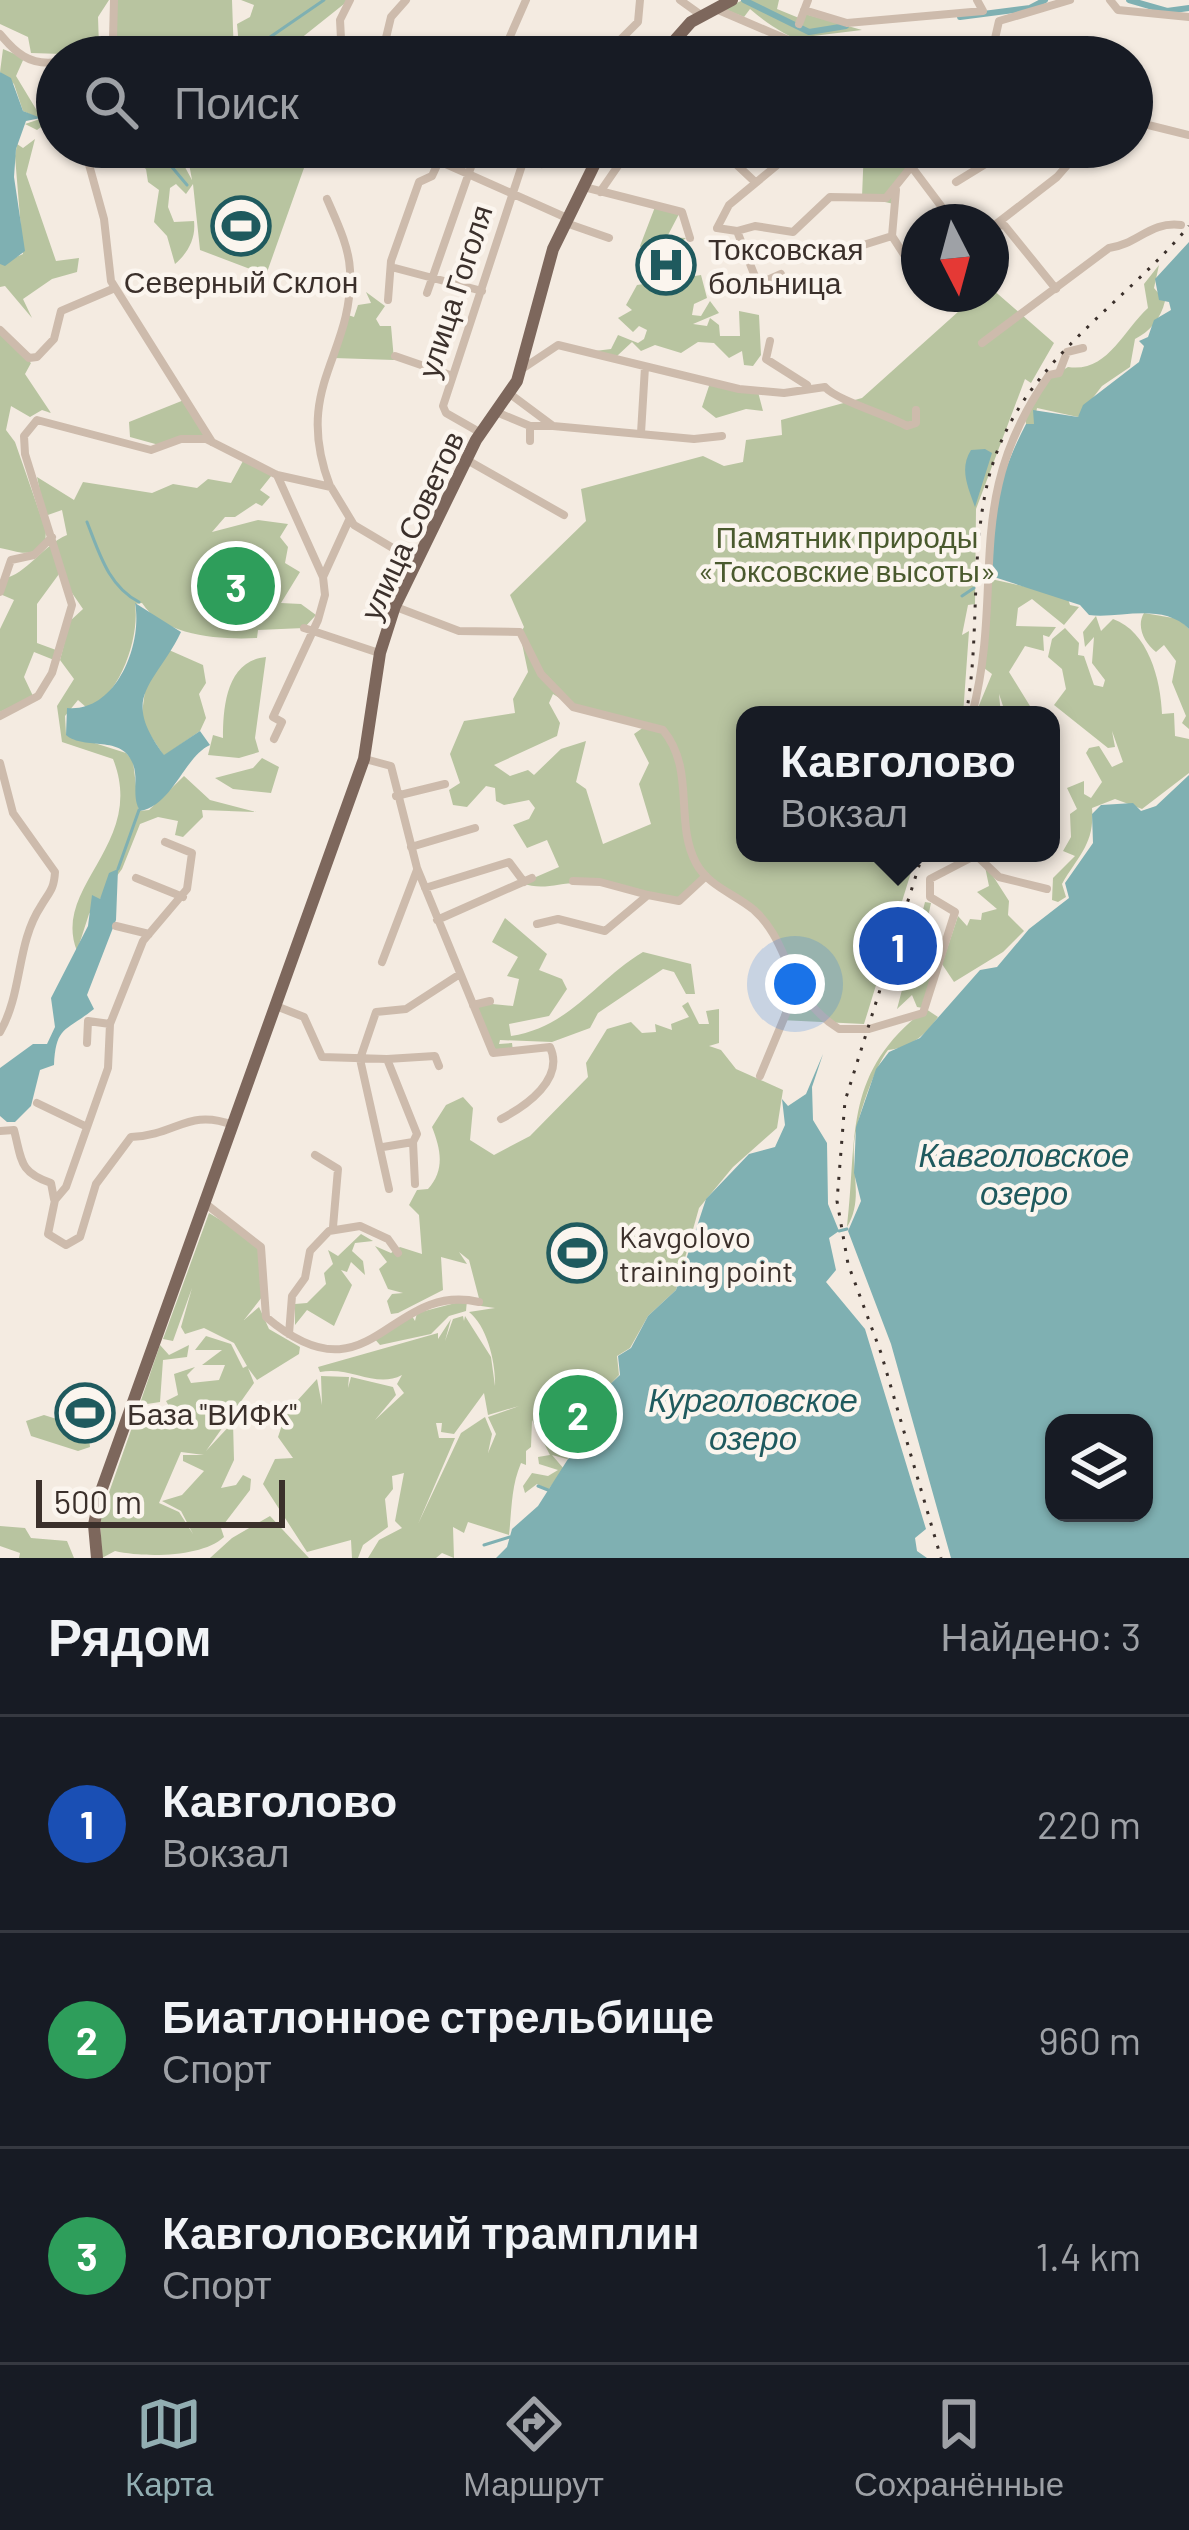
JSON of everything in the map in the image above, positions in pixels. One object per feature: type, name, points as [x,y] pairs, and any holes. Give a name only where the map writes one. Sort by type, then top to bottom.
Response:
[{"type":"main road","points":[[680,36],[701,15],[732,0]]},
{"type":"main road","name":"улица Советов","points":[[97,1558],[94,1525],[100,1494],[364,759],[380,653],[395,606],[466,460],[522,368],[550,258],[592,168]]},
{"type":"street","points":[[112,36],[114,0]]},
{"type":"street","points":[[341,36],[340,20],[350,0]]},
{"type":"street","points":[[387,36],[392,17],[406,0]]},
{"type":"street","points":[[506,36],[526,0]]},
{"type":"street","points":[[624,36],[638,22],[640,0]]},
{"type":"street","points":[[680,0],[701,15]]},
{"type":"street","points":[[796,36],[806,5],[859,22],[983,11],[977,0]]},
{"type":"street","points":[[996,36],[999,20],[1070,0]]},
{"type":"street","points":[[1110,0],[1118,10],[1189,17]]},
{"type":"street","points":[[715,8],[723,16],[781,36]]},
{"type":"street","points":[[0,34],[10,51],[36,61]]},
{"type":"street","points":[[1153,126],[1189,135]]},
{"type":"street","points":[[90,168],[104,219],[108,274],[213,443]]},
{"type":"street","points":[[388,299],[391,261],[419,182],[432,176],[436,168]]},
{"type":"street","points":[[456,168],[609,238]]},
{"type":"street","points":[[428,293],[472,168]]},
{"type":"street","name":"улица Гоголя","points":[[481,433],[443,409],[450,375],[517,197],[521,168]]},
{"type":"street","points":[[600,192],[617,168]]},
{"type":"street","points":[[740,168],[754,181]]},
{"type":"street","points":[[771,168],[729,205],[717,228],[737,231],[755,226],[793,232],[830,197],[872,201],[896,190]]},
{"type":"street","points":[[901,250],[892,236],[896,190],[910,168]]},
{"type":"street","points":[[912,168],[940,204]]},
{"type":"street","points":[[956,182],[979,168]]},
{"type":"street","points":[[1009,214],[1065,168]]},
{"type":"street","points":[[582,186],[682,212],[690,238]]},
{"type":"street","points":[[327,199],[350,272],[340,341],[318,394],[321,463],[349,520],[419,564]]},
{"type":"street","points":[[982,343],[1109,248],[1127,246],[1153,225],[1181,225]]},
{"type":"street","points":[[737,231],[758,284],[781,274]]},
{"type":"street","points":[[1009,231],[1056,289]]},
{"type":"street","points":[[841,252],[892,236]]},
{"type":"street","points":[[394,268],[482,290]]},
{"type":"street","points":[[0,330],[29,358],[37,357],[54,339],[61,311],[115,288]]},
{"type":"street","points":[[770,341],[766,359],[807,386]]},
{"type":"street","points":[[522,368],[559,345],[739,389],[784,393],[807,386],[826,387],[831,394],[874,407],[908,426],[916,423],[916,410]]},
{"type":"street","points":[[975,706],[982,672],[994,487],[1022,419],[1049,375],[1065,365],[1067,352],[1083,348]]},
{"type":"street","points":[[395,356],[450,375]]},
{"type":"street","points":[[640,433],[645,367]]},
{"type":"street","points":[[510,394],[553,426]]},
{"type":"street","points":[[501,414],[530,426],[722,436]]},
{"type":"street","points":[[0,716],[38,696],[52,673],[72,593],[23,445],[27,429],[37,420],[147,450],[190,437],[213,443],[277,475],[331,487]]},
{"type":"street","points":[[530,426],[530,441]]},
{"type":"street","points":[[466,460],[564,515]]},
{"type":"street","points":[[274,739],[282,722],[273,717],[325,595],[322,577],[277,475]]},
{"type":"street","points":[[322,577],[349,520]]},
{"type":"street","points":[[0,592],[11,560],[34,555],[52,536]]},
{"type":"street","points":[[395,606],[459,631],[520,632],[545,680],[573,707],[663,730],[687,790],[692,852],[706,876],[754,910],[774,936],[797,987],[838,1029],[868,1029],[923,1013],[955,912],[930,897],[930,879],[965,862]]},
{"type":"street","points":[[309,628],[380,653]]},
{"type":"street","points":[[364,759],[388,761],[417,868],[493,1054],[550,1047],[554,1054],[554,1068],[527,1106],[501,1119]]},
{"type":"street","points":[[0,764],[13,813],[55,872],[52,892],[40,907],[0,1032]]},
{"type":"street","points":[[396,796],[445,784]]},
{"type":"street","points":[[411,847],[475,828]]},
{"type":"street","points":[[55,1200],[66,1187],[108,1068],[110,1024],[149,934],[183,897],[193,855],[165,842]]},
{"type":"street","points":[[425,888],[509,862],[528,880],[437,920]]},
{"type":"street","points":[[985,862],[999,877],[1047,889]]},
{"type":"street","points":[[382,962],[417,868]]},
{"type":"street","points":[[573,881],[600,882],[679,901],[706,876]]},
{"type":"street","points":[[136,878],[183,897]]},
{"type":"street","points":[[536,925],[558,919],[605,931],[648,896]]},
{"type":"street","points":[[116,926],[149,934]]},
{"type":"street","points":[[389,1189],[389,1147],[360,1059],[376,1012],[406,1010],[460,974]]},
{"type":"street","points":[[760,1076],[797,987]]},
{"type":"street","points":[[473,1004],[490,1001]]},
{"type":"street","points":[[276,1006],[308,1021],[320,1055],[360,1059],[435,1056],[440,1066]]},
{"type":"street","points":[[87,1043],[88,1022],[110,1024]]},
{"type":"street","points":[[387,1059],[417,1134],[413,1142],[416,1184]]},
{"type":"street","points":[[37,1103],[85,1126]]},
{"type":"street","points":[[0,1131],[14,1130],[21,1167],[29,1177],[51,1183],[55,1200],[48,1234],[61,1244],[74,1243],[85,1229],[97,1184],[124,1142],[176,1128],[198,1116],[235,1125]]},
{"type":"street","points":[[389,1147],[413,1142]]},
{"type":"street","points":[[315,1155],[338,1169],[333,1229]]},
{"type":"street","points":[[206,1204],[257,1238],[266,1318],[318,1350],[346,1351],[413,1314],[451,1301],[479,1301]]},
{"type":"street","points":[[289,1334],[292,1296],[305,1278],[310,1251],[333,1229],[360,1226],[388,1239],[398,1253]]},
{"type":"green space","points":[[0,0],[109,0],[98,17],[99,36],[36,36],[36,53],[31,53],[28,37],[0,24]]},
{"type":"green space","points":[[117,0],[232,0],[233,36],[112,36]]},
{"type":"green space","points":[[241,0],[349,0],[304,36],[238,36],[237,24],[250,17],[254,5]]},
{"type":"green space","points":[[743,0],[779,0],[777,9],[799,18],[805,14],[862,30],[791,36],[750,9],[744,17],[724,9]]},
{"type":"green space","points":[[3,49],[24,58],[16,76],[36,117],[23,111],[14,84],[0,72]]},
{"type":"green space","points":[[35,139],[26,174],[56,261],[79,258],[77,272],[52,279],[23,299],[32,318],[5,286],[0,287],[0,264],[23,254],[15,156],[17,144],[23,148]]},
{"type":"green space","name":"Северный Склон","points":[[185,168],[192,180],[190,168],[304,168],[266,275],[200,250],[193,184],[186,194],[176,184],[170,188],[168,207],[174,222],[194,221],[190,245],[175,264],[167,236],[154,222],[159,190],[148,182],[146,169]]},
{"type":"green space","points":[[863,168],[909,168],[894,204],[862,197]]},
{"type":"green space","points":[[655,207],[679,214],[667,237],[686,238],[654,264],[651,258],[665,238],[650,238],[643,252],[640,246]]},
{"type":"green space","points":[[1159,265],[1154,288],[1165,301],[1154,324],[1135,339],[1130,367],[1102,386],[1078,417],[1037,408],[1034,425],[1026,424],[1025,416],[1050,378],[1068,367],[1093,364],[1104,357],[1148,308],[1144,284]]},
{"type":"green space","points":[[701,275],[707,298],[694,304],[692,315],[701,316],[710,301],[719,313],[693,324],[707,326],[710,318],[719,325],[720,336],[740,336],[739,311],[759,315],[761,355],[753,366],[744,365],[742,351],[729,358],[714,343],[698,342],[681,353],[655,345],[641,351],[632,342],[617,356],[595,351],[611,349],[618,335],[638,343],[644,339],[647,330],[639,326],[633,332],[618,318],[632,310],[626,305],[637,285]]},
{"type":"green space","points":[[366,292],[385,306],[376,319],[380,326],[391,326],[394,360],[334,358],[348,315],[354,317],[358,305],[371,303]]},
{"type":"green space","name":"Памятник природы «Токсовские высоты»","points":[[1009,304],[1054,343],[1031,383],[1025,379],[976,509],[975,604],[968,605],[962,635],[969,631],[964,706],[736,706],[736,862],[914,862],[864,1024],[780,1020],[786,993],[782,951],[774,934],[746,905],[707,875],[679,900],[605,885],[522,883],[559,867],[547,840],[527,848],[513,825],[529,819],[535,808],[529,800],[504,805],[496,801],[495,788],[486,786],[467,807],[453,805],[449,790],[460,783],[450,754],[464,721],[515,713],[513,699],[528,672],[520,634],[524,627],[510,595],[586,521],[581,489],[703,456],[724,466],[743,462],[746,440],[782,435],[781,420],[862,398],[958,312],[1009,312]],"holes":[[[553,694],[582,712],[644,727],[634,734],[649,763],[639,784],[651,824],[603,844],[586,789],[576,782],[586,741],[561,749],[534,775],[528,770],[510,776],[494,765],[557,736],[560,723],[549,703]]]},
{"type":"green space","points":[[0,334],[31,363],[25,374],[51,413],[42,410],[30,417],[11,406],[6,430],[15,442],[46,531],[45,544],[28,553],[0,548]]},
{"type":"green space","points":[[710,383],[758,392],[763,411],[746,409],[716,418],[702,407]]},
{"type":"green space","points":[[184,400],[206,437],[159,445],[130,437],[129,422]]},
{"type":"green space","points":[[243,461],[272,475],[260,490],[270,497],[262,506],[256,503],[235,517],[225,517],[212,532],[258,520],[288,524],[280,537],[288,547],[285,563],[300,572],[281,603],[301,604],[316,615],[304,628],[258,630],[257,638],[226,638],[178,629],[151,614],[142,603],[135,604],[131,648],[118,679],[99,702],[87,708],[78,700],[65,716],[66,734],[126,753],[133,761],[139,811],[149,810],[184,776],[210,800],[256,812],[202,810],[203,817],[183,837],[175,835],[178,821],[158,817],[140,824],[122,869],[89,914],[77,951],[72,928],[76,906],[110,840],[120,789],[113,759],[62,742],[57,706],[74,679],[60,660],[70,621],[83,609],[59,574],[37,604],[37,643],[56,650],[54,660],[34,652],[24,677],[33,696],[0,712],[0,629],[14,600],[0,594],[3,579],[67,535],[62,510],[45,516],[37,477],[74,500],[83,482],[152,493],[173,484],[197,488],[208,479],[231,483]]},
{"type":"green space","points":[[991,579],[1067,596],[1070,605],[1079,607],[1064,625],[1032,599],[1018,608],[1016,626],[1056,627],[1049,637],[1043,635],[1044,651],[1025,646],[1009,672],[1030,706],[1003,706],[999,694],[1000,706],[979,706],[992,674],[984,668]]},
{"type":"green space","points":[[1144,613],[1179,619],[1189,629],[1189,729],[1182,723],[1186,716],[1172,682],[1176,661],[1164,645],[1156,652],[1148,644],[1141,629]]},
{"type":"green space","points":[[1096,616],[1101,631],[1113,619],[1144,645],[1159,686],[1162,714],[1174,713],[1175,736],[1189,739],[1189,773],[1142,809],[1115,799],[1092,808],[1088,840],[1062,884],[1066,897],[1058,902],[1052,900],[1053,878],[1075,856],[1063,851],[1071,837],[1070,814],[1077,809],[1067,788],[1084,781],[1084,794],[1091,798],[1102,782],[1086,753],[1089,748],[1099,746],[1112,767],[1123,762],[1112,731],[1115,747],[1108,748],[1054,705],[1066,689],[1062,669],[1048,657],[1052,639],[1065,628],[1079,643],[1078,655],[1084,656],[1094,685],[1103,687],[1105,680],[1092,663],[1094,637],[1085,647],[1083,632]]},
{"type":"green space","points":[[169,650],[203,665],[206,683],[199,694],[206,718],[200,731],[164,756],[141,721],[146,683]]},
{"type":"green space","points":[[266,657],[255,738],[259,752],[239,758],[208,755],[213,735],[223,738],[226,700],[235,676],[253,660]]},
{"type":"green space","points":[[262,758],[279,767],[271,793],[233,789],[215,778],[253,768]]},
{"type":"green space","points":[[984,862],[1009,901],[1008,915],[1024,931],[1003,952],[954,982],[942,964],[958,916],[967,926],[970,919],[981,920],[982,913],[997,909],[977,892],[989,886]]},
{"type":"green space","points":[[925,902],[931,903],[921,950],[933,980],[923,1008],[917,1007],[912,995],[897,1009]]},
{"type":"green space","points":[[505,918],[547,954],[539,970],[562,979],[567,989],[549,1016],[509,1024],[511,1036],[566,1013],[643,952],[691,964],[695,994],[686,994],[674,972],[663,969],[598,1013],[590,1028],[552,1042],[500,1040],[499,1044],[512,1043],[513,1051],[495,1053],[477,1008],[482,1003],[513,1006],[519,979],[507,976],[518,957],[492,942]]},
{"type":"green space","points":[[688,1002],[699,1024],[709,1024],[706,1011],[719,1009],[719,1043],[709,1046],[721,1050],[736,1069],[783,1090],[777,1128],[733,1167],[699,1208],[676,1290],[648,1316],[630,1348],[617,1356],[619,1375],[605,1390],[609,1431],[567,1459],[552,1455],[564,1469],[548,1490],[537,1484],[525,1493],[523,1486],[532,1473],[548,1476],[558,1470],[539,1464],[538,1457],[550,1455],[532,1420],[531,1447],[514,1489],[509,1535],[468,1522],[464,1533],[453,1527],[454,1558],[442,1553],[436,1558],[368,1558],[379,1540],[402,1528],[395,1521],[404,1473],[392,1476],[393,1489],[385,1499],[388,1527],[363,1545],[358,1558],[352,1558],[351,1540],[307,1552],[263,1484],[275,1459],[293,1458],[278,1437],[286,1413],[317,1379],[322,1405],[321,1376],[349,1377],[348,1388],[351,1377],[393,1387],[396,1395],[375,1420],[404,1393],[397,1384],[402,1375],[383,1380],[320,1372],[318,1367],[438,1333],[438,1339],[451,1319],[445,1341],[453,1319],[463,1316],[464,1321],[465,1316],[491,1357],[495,1386],[494,1367],[489,1346],[469,1312],[495,1308],[481,1306],[469,1260],[459,1252],[467,1264],[441,1257],[443,1290],[391,1314],[387,1301],[392,1294],[403,1293],[388,1289],[379,1269],[387,1262],[375,1246],[391,1253],[400,1247],[422,1254],[419,1215],[409,1205],[417,1190],[428,1189],[437,1175],[439,1152],[432,1127],[446,1105],[463,1097],[473,1108],[470,1140],[494,1155],[530,1136],[588,1077],[586,1063],[607,1029],[631,1022],[642,1033],[656,1032],[655,1024],[672,1030],[671,1024],[689,1017],[682,1006]],"holes":[[[484,1393],[488,1415],[519,1406],[488,1417],[496,1434],[488,1453],[492,1434],[485,1417],[461,1433],[418,1524],[455,1438],[439,1438],[436,1423],[442,1423],[441,1432],[454,1434]]]},
{"type":"green space","points":[[926,1009],[938,1017],[917,1040],[888,1050],[867,1094],[856,1134],[856,1197],[847,1227],[855,1134],[867,1082],[899,1033]]},
{"type":"green space","points":[[209,1213],[258,1243],[262,1297],[244,1320],[259,1307],[269,1329],[300,1347],[299,1354],[257,1380],[248,1368],[254,1383],[206,1451],[233,1422],[234,1460],[221,1488],[236,1485],[243,1475],[251,1479],[250,1490],[221,1528],[224,1537],[188,1552],[142,1555],[115,1551],[102,1558],[100,1518],[136,1416],[156,1423],[137,1412],[160,1345],[169,1355],[189,1345],[187,1357],[163,1360],[160,1402],[147,1404],[147,1410],[170,1408],[166,1401],[178,1395],[174,1374],[195,1367],[187,1375],[191,1383],[219,1380],[225,1365],[202,1365],[222,1350],[195,1350],[206,1336],[231,1344],[243,1368],[247,1366],[234,1343],[204,1328],[185,1334],[181,1327],[192,1288],[173,1341],[163,1339]],"holes":[[[181,1452],[204,1455],[183,1455],[183,1461],[204,1471],[182,1495],[162,1501],[181,1511],[193,1534],[179,1512],[159,1503]]]},
{"type":"green space","points":[[361,1234],[373,1241],[355,1243],[352,1251],[363,1261],[365,1275],[351,1262],[347,1272],[341,1270],[352,1285],[334,1326],[307,1310],[295,1325],[295,1304],[307,1303],[326,1284],[324,1273],[333,1264],[328,1250],[338,1256]]},
{"type":"green space","points":[[467,1300],[466,1311],[449,1316],[431,1334],[380,1345],[373,1337],[412,1316],[415,1321],[417,1313]]},
{"type":"green space","points":[[44,1415],[88,1429],[90,1447],[78,1451],[31,1436],[26,1421]]},
{"type":"green space","points":[[270,1516],[309,1558],[210,1558],[232,1538]]},
{"type":"green space","points":[[0,1526],[25,1528],[31,1538],[67,1541],[74,1558],[19,1558],[20,1553],[0,1546]]},
{"type":"water","points":[[0,72],[11,78],[23,111],[36,119],[26,121],[16,149],[14,177],[25,251],[5,266],[0,264]]},
{"type":"water","points":[[1189,242],[1189,629],[1154,614],[1089,615],[1080,605],[991,576],[997,497],[1026,424],[1034,424],[1033,410],[1078,417],[1083,405],[1139,362],[1144,346],[1139,341],[1148,337],[1154,320],[1171,310],[1169,302],[1159,300],[1155,279]]},
{"type":"water","points":[[971,450],[992,453],[975,507],[966,464]]},
{"type":"water","points":[[135,603],[181,632],[146,691],[144,718],[151,735],[164,755],[200,731],[210,745],[161,800],[140,811],[135,770],[128,755],[112,746],[66,735],[67,708],[99,700],[122,674],[134,638]]},
{"type":"water","name":"Кавголовское озеро","points":[[1189,775],[1189,1558],[951,1558],[891,1344],[848,1231],[861,1201],[854,1173],[856,1127],[876,1069],[889,1052],[920,1038],[980,970],[997,967],[1029,929],[1069,898],[1065,883],[1093,843],[1092,814],[1101,805],[1133,803],[1141,811],[1156,806]]},
{"type":"water","points":[[118,869],[116,920],[87,995],[94,1009],[64,1031],[54,1065],[40,1070],[31,1106],[15,1122],[7,1122],[0,1116],[0,1068],[33,1044],[47,1044],[55,1027],[51,998],[88,926],[92,895],[100,899],[109,873]]},
{"type":"water","name":"Курголовское озеро","points":[[823,1054],[812,1087],[813,1120],[827,1143],[828,1204],[839,1231],[829,1238],[836,1270],[826,1282],[865,1329],[926,1529],[915,1538],[917,1551],[927,1558],[496,1558],[507,1547],[512,1529],[538,1506],[568,1459],[609,1431],[605,1389],[620,1375],[618,1356],[631,1348],[648,1316],[676,1290],[706,1199],[749,1154],[775,1147],[785,1125],[782,1099],[788,1106],[806,1094]]},
{"type":"waterway","points":[[272,36],[324,0]]},
{"type":"waterway","points":[[744,0],[809,32],[846,26]]},
{"type":"waterway","points":[[960,17],[1030,8],[1045,0]]},
{"type":"waterway","points":[[1129,0],[1167,11],[1189,8]]},
{"type":"waterway","points":[[173,168],[187,185]]},
{"type":"waterway","points":[[87,522],[112,578],[139,602]]},
{"type":"waterway","points":[[962,596],[974,588]]},
{"type":"waterway","points":[[118,869],[139,810]]},
{"type":"waterway","points":[[839,1231],[847,1229]]},
{"type":"waterway","points":[[538,1486],[548,1490]]},
{"type":"waterway","points":[[484,1545],[510,1537]]},
{"type":"railway","points":[[967,706],[982,513],[1000,444],[1043,374],[1189,226]]},
{"type":"railway","points":[[920,862],[845,1101],[837,1201],[848,1264],[881,1353],[941,1558]]},
{"type":"place","name":"Северный Склон","points":[[241,226]]},
{"type":"place","name":"Токсовская больница","points":[[666,265]]},
{"type":"place","name":"Кавголовский трамплин","points":[[236,586]]},
{"type":"place","name":"Кавголово","points":[[898,946]]},
{"type":"place","name":"Kavgolovo training point","points":[[577,1253]]},
{"type":"place","name":"База \"ВИФК\"","points":[[85,1413]]},
{"type":"place","name":"Биатлонное стрельбище","points":[[578,1414]]}]
